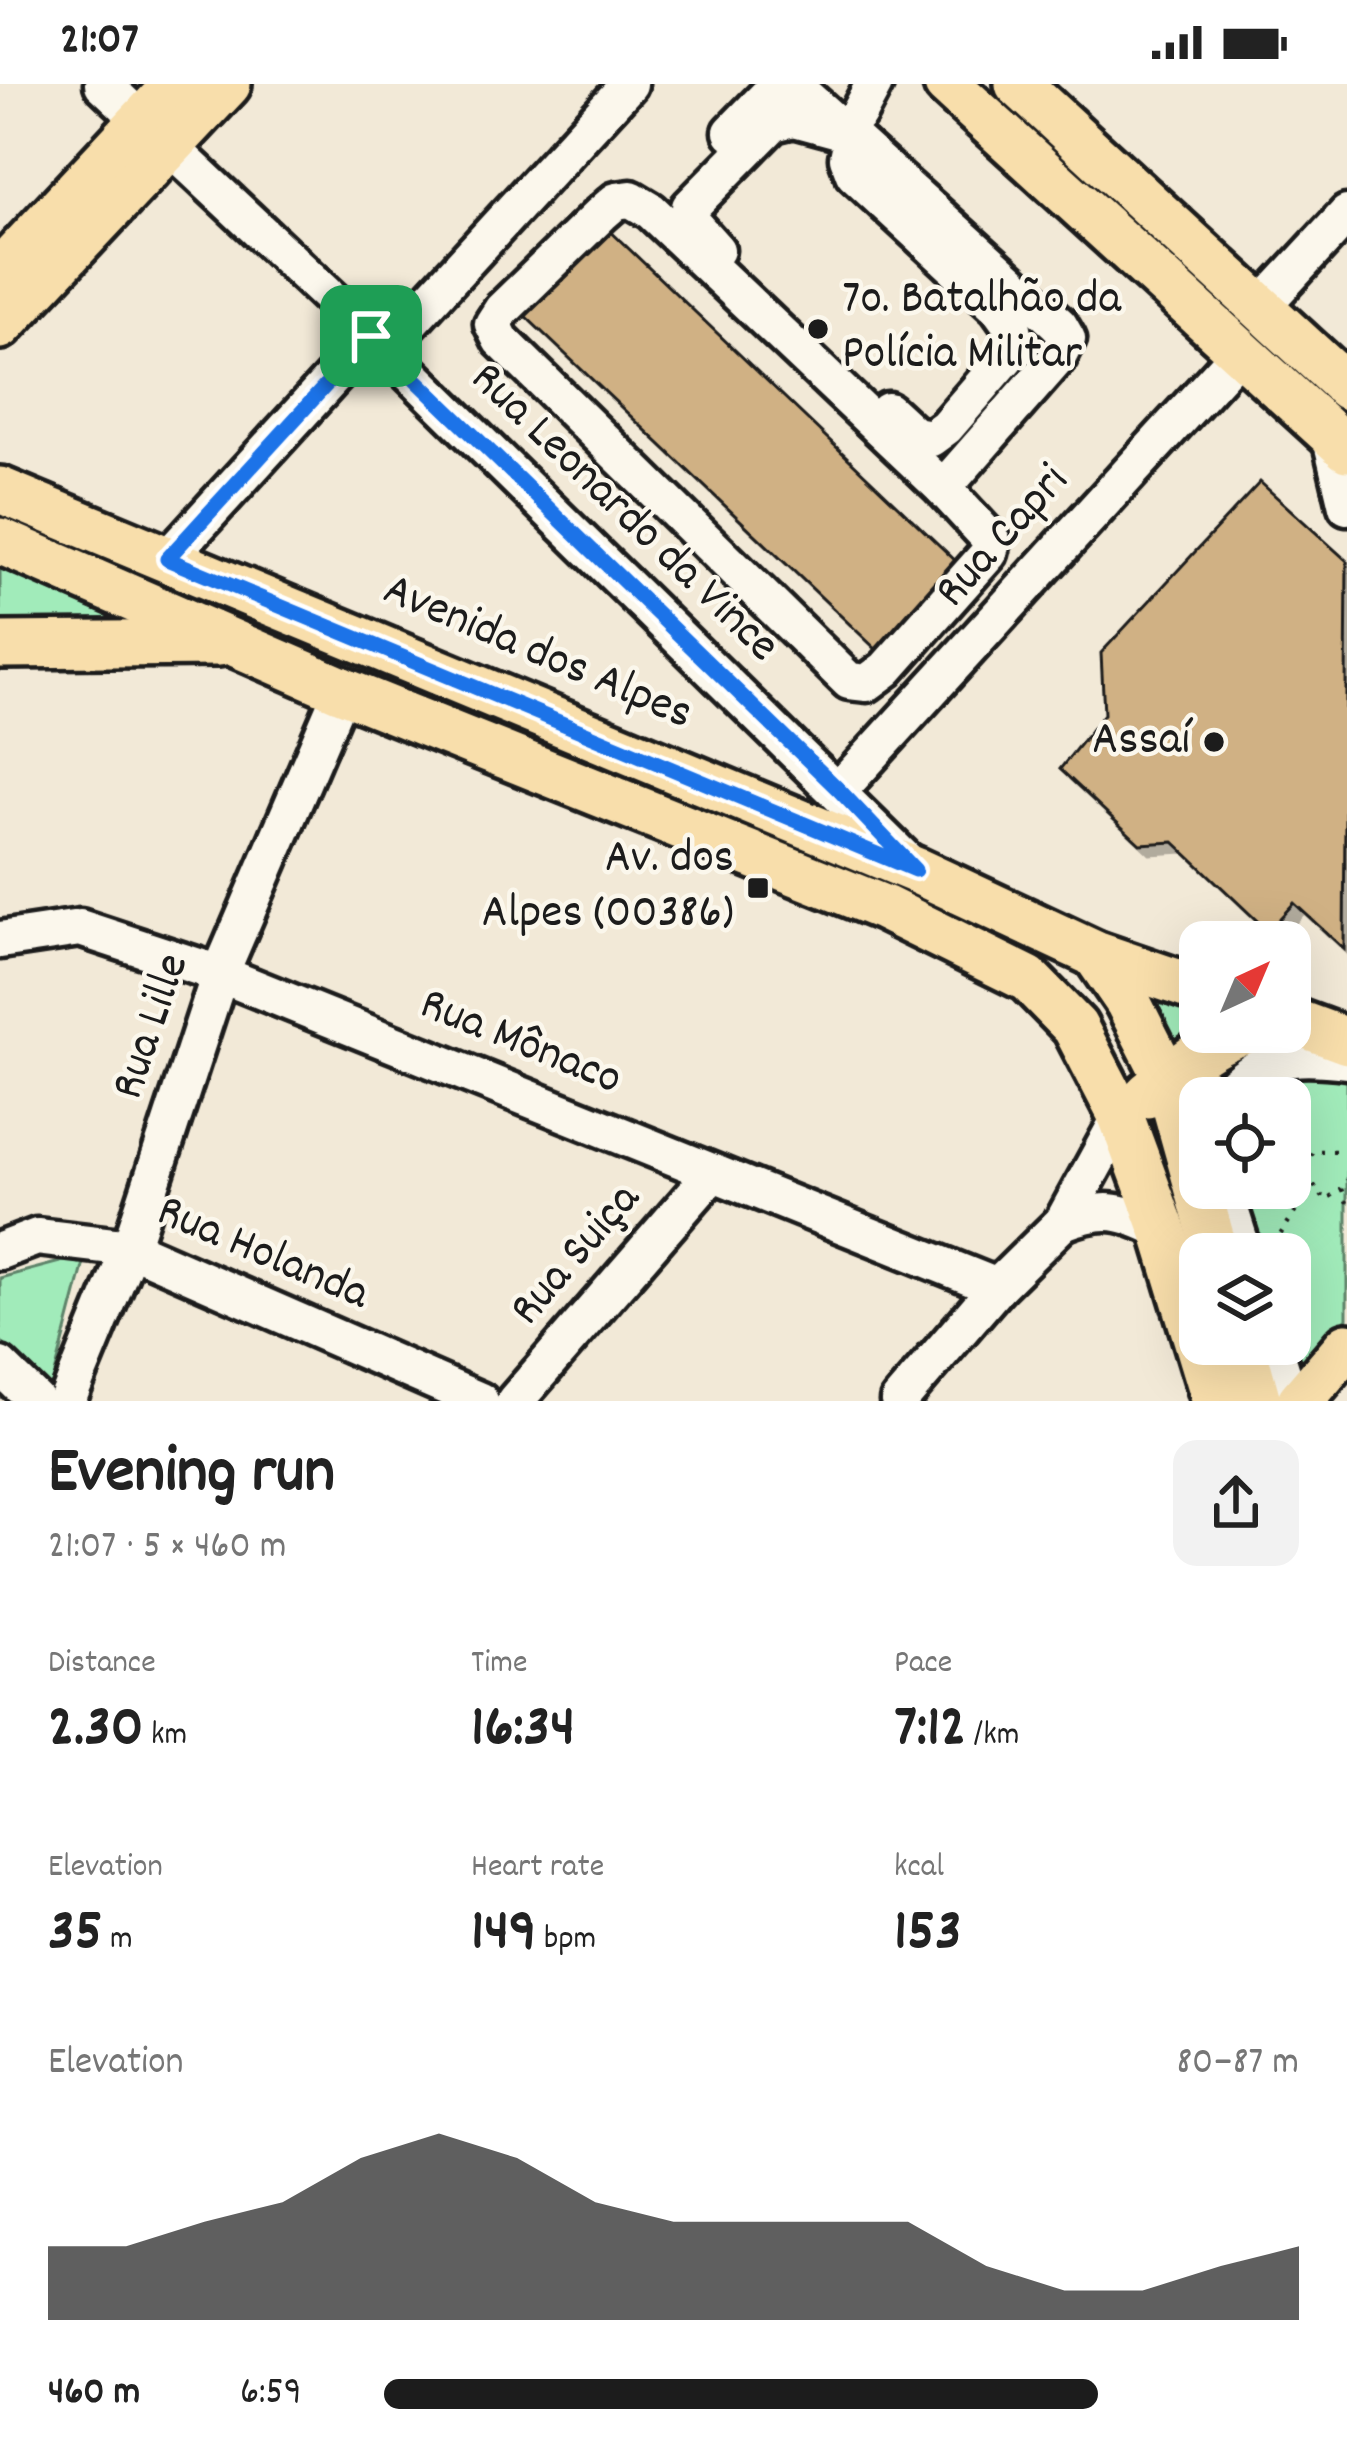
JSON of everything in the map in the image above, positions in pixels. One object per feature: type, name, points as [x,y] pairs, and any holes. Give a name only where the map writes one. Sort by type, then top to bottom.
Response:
[{"type":"main road","points":[[0,326],[156,134],[176,84]]},
{"type":"main road","points":[[0,272],[156,134],[228,84]]},
{"type":"main road","points":[[947,84],[1339,442]]},
{"type":"main road","points":[[1018,84],[1347,387]]},
{"type":"main road","name":"Avenida dos Alpes","points":[[0,490],[915,870],[1095,954],[1179,983]]},
{"type":"main road","points":[[0,541],[342,690],[884,908],[1028,979],[1075,1028],[1121,1116],[1163,1230],[1215,1401]]},
{"type":"main road","points":[[0,645],[241,643]]},
{"type":"main road","points":[[1095,954],[1128,1002],[1167,1079],[1210,1233]]},
{"type":"main road","points":[[1311,1029],[1347,1041]]},
{"type":"main road","points":[[1121,1116],[1203,1053]]},
{"type":"main road","points":[[1295,1401],[1347,1346]]},
{"type":"main road","points":[[1248,1365],[1258,1401]]},
{"type":"street","name":"Rua Leonardo da Vince","points":[[103,84],[378,343],[839,790],[915,870]]},
{"type":"street","points":[[167,559],[629,84]]},
{"type":"street","points":[[847,135],[794,118],[773,123],[703,191],[690,207],[691,221],[914,436],[931,438],[1016,346],[1013,328],[998,307],[854,174],[847,135],[874,84]]},
{"type":"street","points":[[651,212],[768,95],[786,87],[804,95],[1059,325],[1067,339],[1058,357],[943,488]]},
{"type":"street","points":[[631,200],[651,212],[943,488],[992,541],[989,554],[886,669],[866,682],[848,681],[501,340],[493,324],[616,201],[631,200]]},
{"type":"street","points":[[1262,306],[1347,214]]},
{"type":"street","name":"Rua Capri","points":[[839,790],[1241,351]]},
{"type":"street","points":[[1339,442],[1347,506]]},
{"type":"street","name":"Rua Lille","points":[[68,1401],[130,1248],[220,974],[342,690]]},
{"type":"street","name":"Rua Mônaco","points":[[0,940],[80,928],[220,974],[997,1287]]},
{"type":"street","points":[[1246,1077],[1259,1065],[1313,1056],[1347,1060]]},
{"type":"street","points":[[899,1401],[997,1287],[1063,1222],[1121,1116]]},
{"type":"street","name":"Rua Suiça","points":[[515,1401],[712,1174]]},
{"type":"street","points":[[1063,1222],[1097,1209],[1129,1214],[1163,1230]]},
{"type":"street","name":"Rua Holanda","points":[[0,1251],[37,1237],[130,1248],[480,1401]]},
{"type":"street","points":[[1281,1365],[1295,1401]]},
{"type":"street","points":[[0,1366],[37,1401]]},
{"type":"path","points":[[1347,1151],[1328,1148],[1308,1154],[1306,1165],[1325,1200],[1347,1180]]},
{"type":"path","points":[[1282,1233],[1313,1185]]},
{"type":"path","points":[[1342,1189],[1347,1203]]},
{"type":"green space","points":[[0,566],[162,629],[0,632]]},
{"type":"green space","points":[[1125,974],[1179,993],[1176,1042]]},
{"type":"green space","points":[[1302,1071],[1347,1080],[1347,1318],[1311,1359],[1311,1233],[1247,1233],[1240,1209],[1311,1209],[1311,1077],[1280,1077]]},
{"type":"green space","points":[[86,1255],[49,1397],[0,1340],[0,1278]]},
{"type":"building","points":[[604,225],[961,566],[879,652],[521,312]]},
{"type":"building","name":"Assaí","points":[[1260,482],[1347,561],[1344,949],[1294,903],[1277,921],[1257,921],[1174,842],[1140,844],[1060,769],[1104,714],[1101,653]]},
{"type":"place","name":"7o. Batalhão da Polícia Militar","points":[[818,329]]},
{"type":"place","name":"Assaí","points":[[1214,742]]},
{"type":"place","name":"Av. dos Alpes (00386)","points":[[758,888]]},
{"type":"route","points":[[371,336],[839,790],[915,870],[167,559],[371,336]]}]
